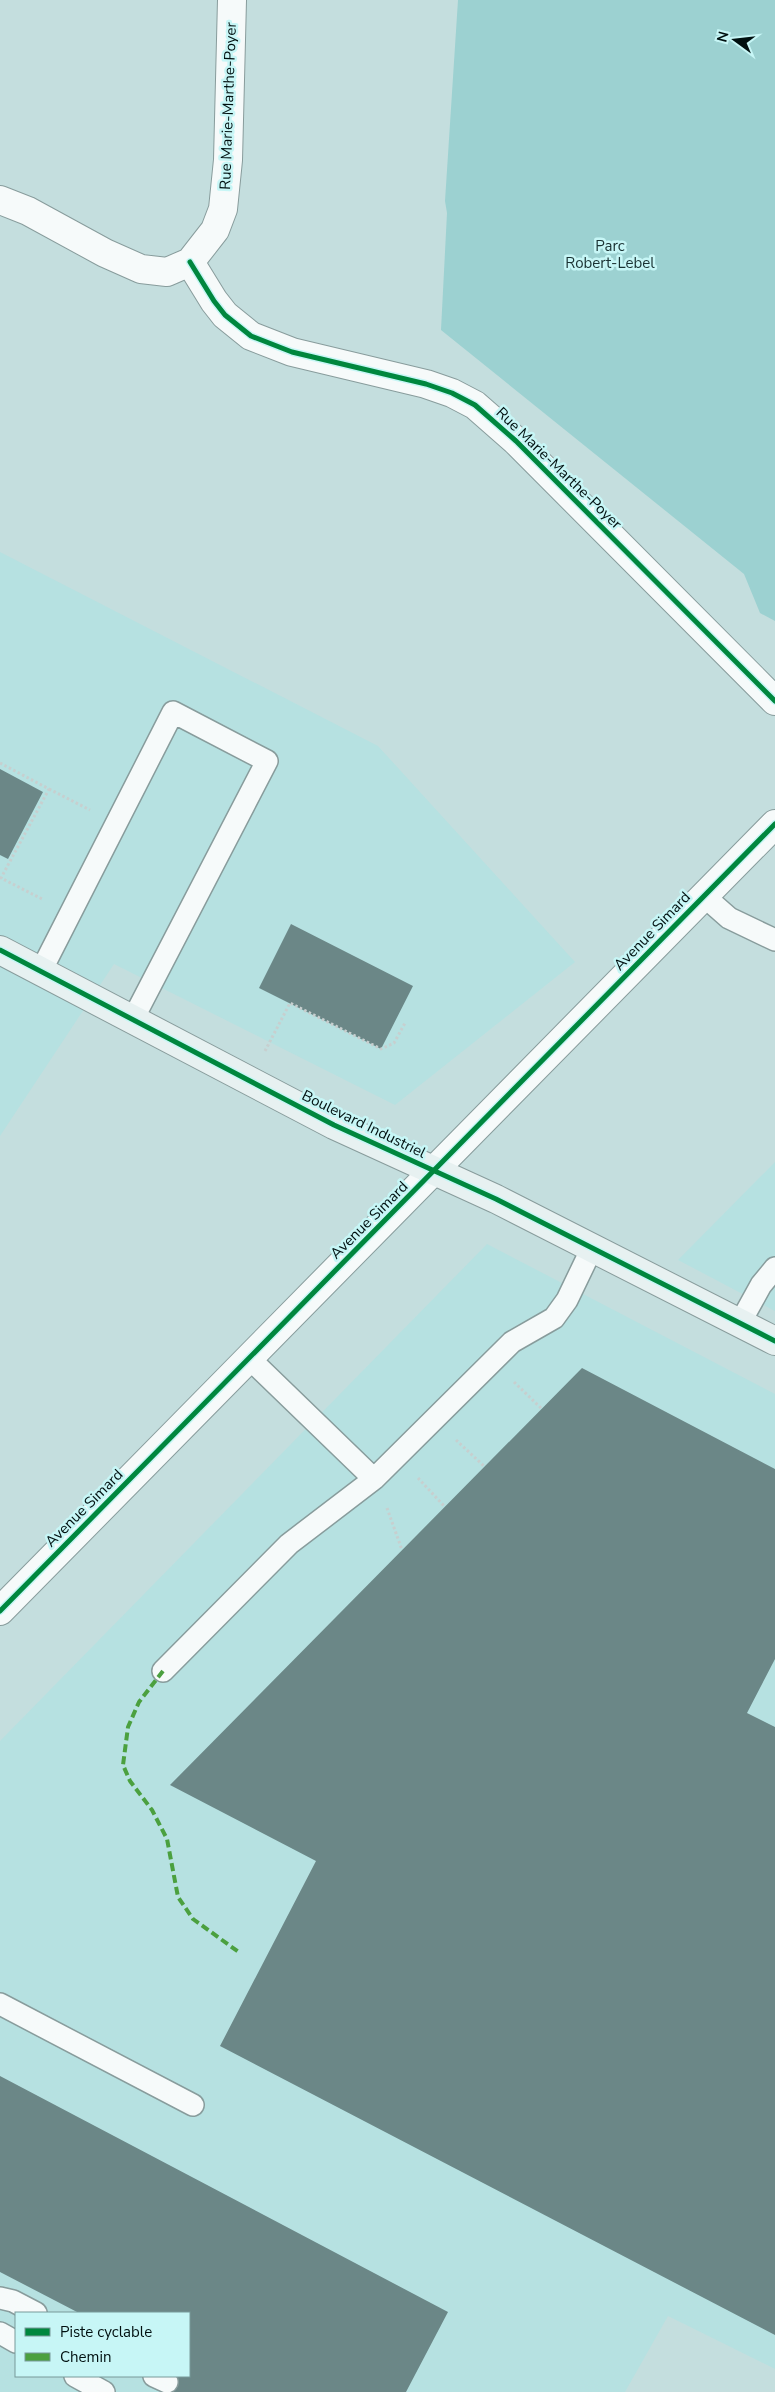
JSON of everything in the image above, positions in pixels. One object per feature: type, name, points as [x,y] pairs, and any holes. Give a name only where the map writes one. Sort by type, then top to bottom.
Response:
[{"type":"street","name":"Rue Marie-Marthe-Poyer","points":[[0,200],[28,211],[105,253],[141,269],[167,272],[190,262],[214,230],[223,209],[228,160],[232,0]]},
{"type":"street","name":"Rue Marie-Marthe-Poyer","points":[[190,262],[214,301],[226,315],[251,336],[292,352],[426,384],[465,398],[475,405],[516,440],[775,701]]},
{"type":"street","name":"Avenue Simard","points":[[0,1610],[435,1171],[775,824]]},
{"type":"street","name":"Boulevard Industriel","points":[[0,950],[334,1125],[435,1171],[775,1341]]},
{"type":"lane","points":[[41,971],[173,712],[267,761],[133,1018]]},
{"type":"lane","points":[[704,896],[729,918],[775,940]]},
{"type":"lane","points":[[163,1671],[289,1544],[374,1479],[512,1342],[554,1318],[567,1300],[592,1248]]},
{"type":"lane","points":[[740,1323],[762,1285],[775,1268]]},
{"type":"lane","points":[[249,1358],[374,1479]]},
{"type":"lane","points":[[0,2004],[193,2104]]},
{"type":"lane","points":[[0,2298],[12,2301],[34,2312]]},
{"type":"lane","points":[[0,2333],[15,2341]]},
{"type":"lane","points":[[77,2377],[104,2392]]},
{"type":"path","points":[[0,763],[116,823]]},
{"type":"path","points":[[49,788],[2,878],[70,914]]},
{"type":"path","points":[[264,1051],[290,1003],[381,1049],[394,1043],[405,1023]]},
{"type":"path","points":[[525,1393],[542,1409]]},
{"type":"path","points":[[468,1451],[485,1467]]},
{"type":"path","points":[[429,1490],[445,1507]]},
{"type":"path","points":[[394,1525],[402,1550]]},
{"type":"shaded area","points":[[0,552],[378,746],[575,962],[395,1105],[114,964],[0,1136]]},
{"type":"shaded area","points":[[775,1162],[775,1311],[678,1260]]},
{"type":"shaded area","points":[[487,1244],[775,1394],[775,2369],[668,2316],[625,2392],[0,2392],[0,1741]]},
{"type":"green space","name":"Parc Robert-Lebel","points":[[458,0],[775,0],[775,621],[760,613],[744,574],[441,330],[447,213],[445,201]]},
{"type":"building","points":[[0,769],[43,792],[8,859],[0,855]]},
{"type":"building","points":[[291,924],[413,986],[381,1049],[259,988]]},
{"type":"building","points":[[582,1368],[775,1469],[775,1659],[747,1713],[775,1727],[775,2335],[220,2046],[316,1861],[170,1785]]},
{"type":"building","points":[[0,2076],[448,2312],[406,2392],[162,2392],[170,2377],[190,2377],[190,2312],[77,2312],[0,2272]]},
{"type":"marked path","points":[[163,1671],[139,1702],[128,1727],[123,1765],[130,1781],[152,1810],[167,1839],[178,1897],[193,1919],[240,1953]]},
{"type":"cycle path","points":[[190,262],[225,315],[251,336],[292,352],[426,384],[452,393],[475,405],[516,441],[775,701]]},
{"type":"cycle path","points":[[0,1611],[775,824]]},
{"type":"cycle path","points":[[0,950],[334,1125],[496,1199],[775,1341]]}]
